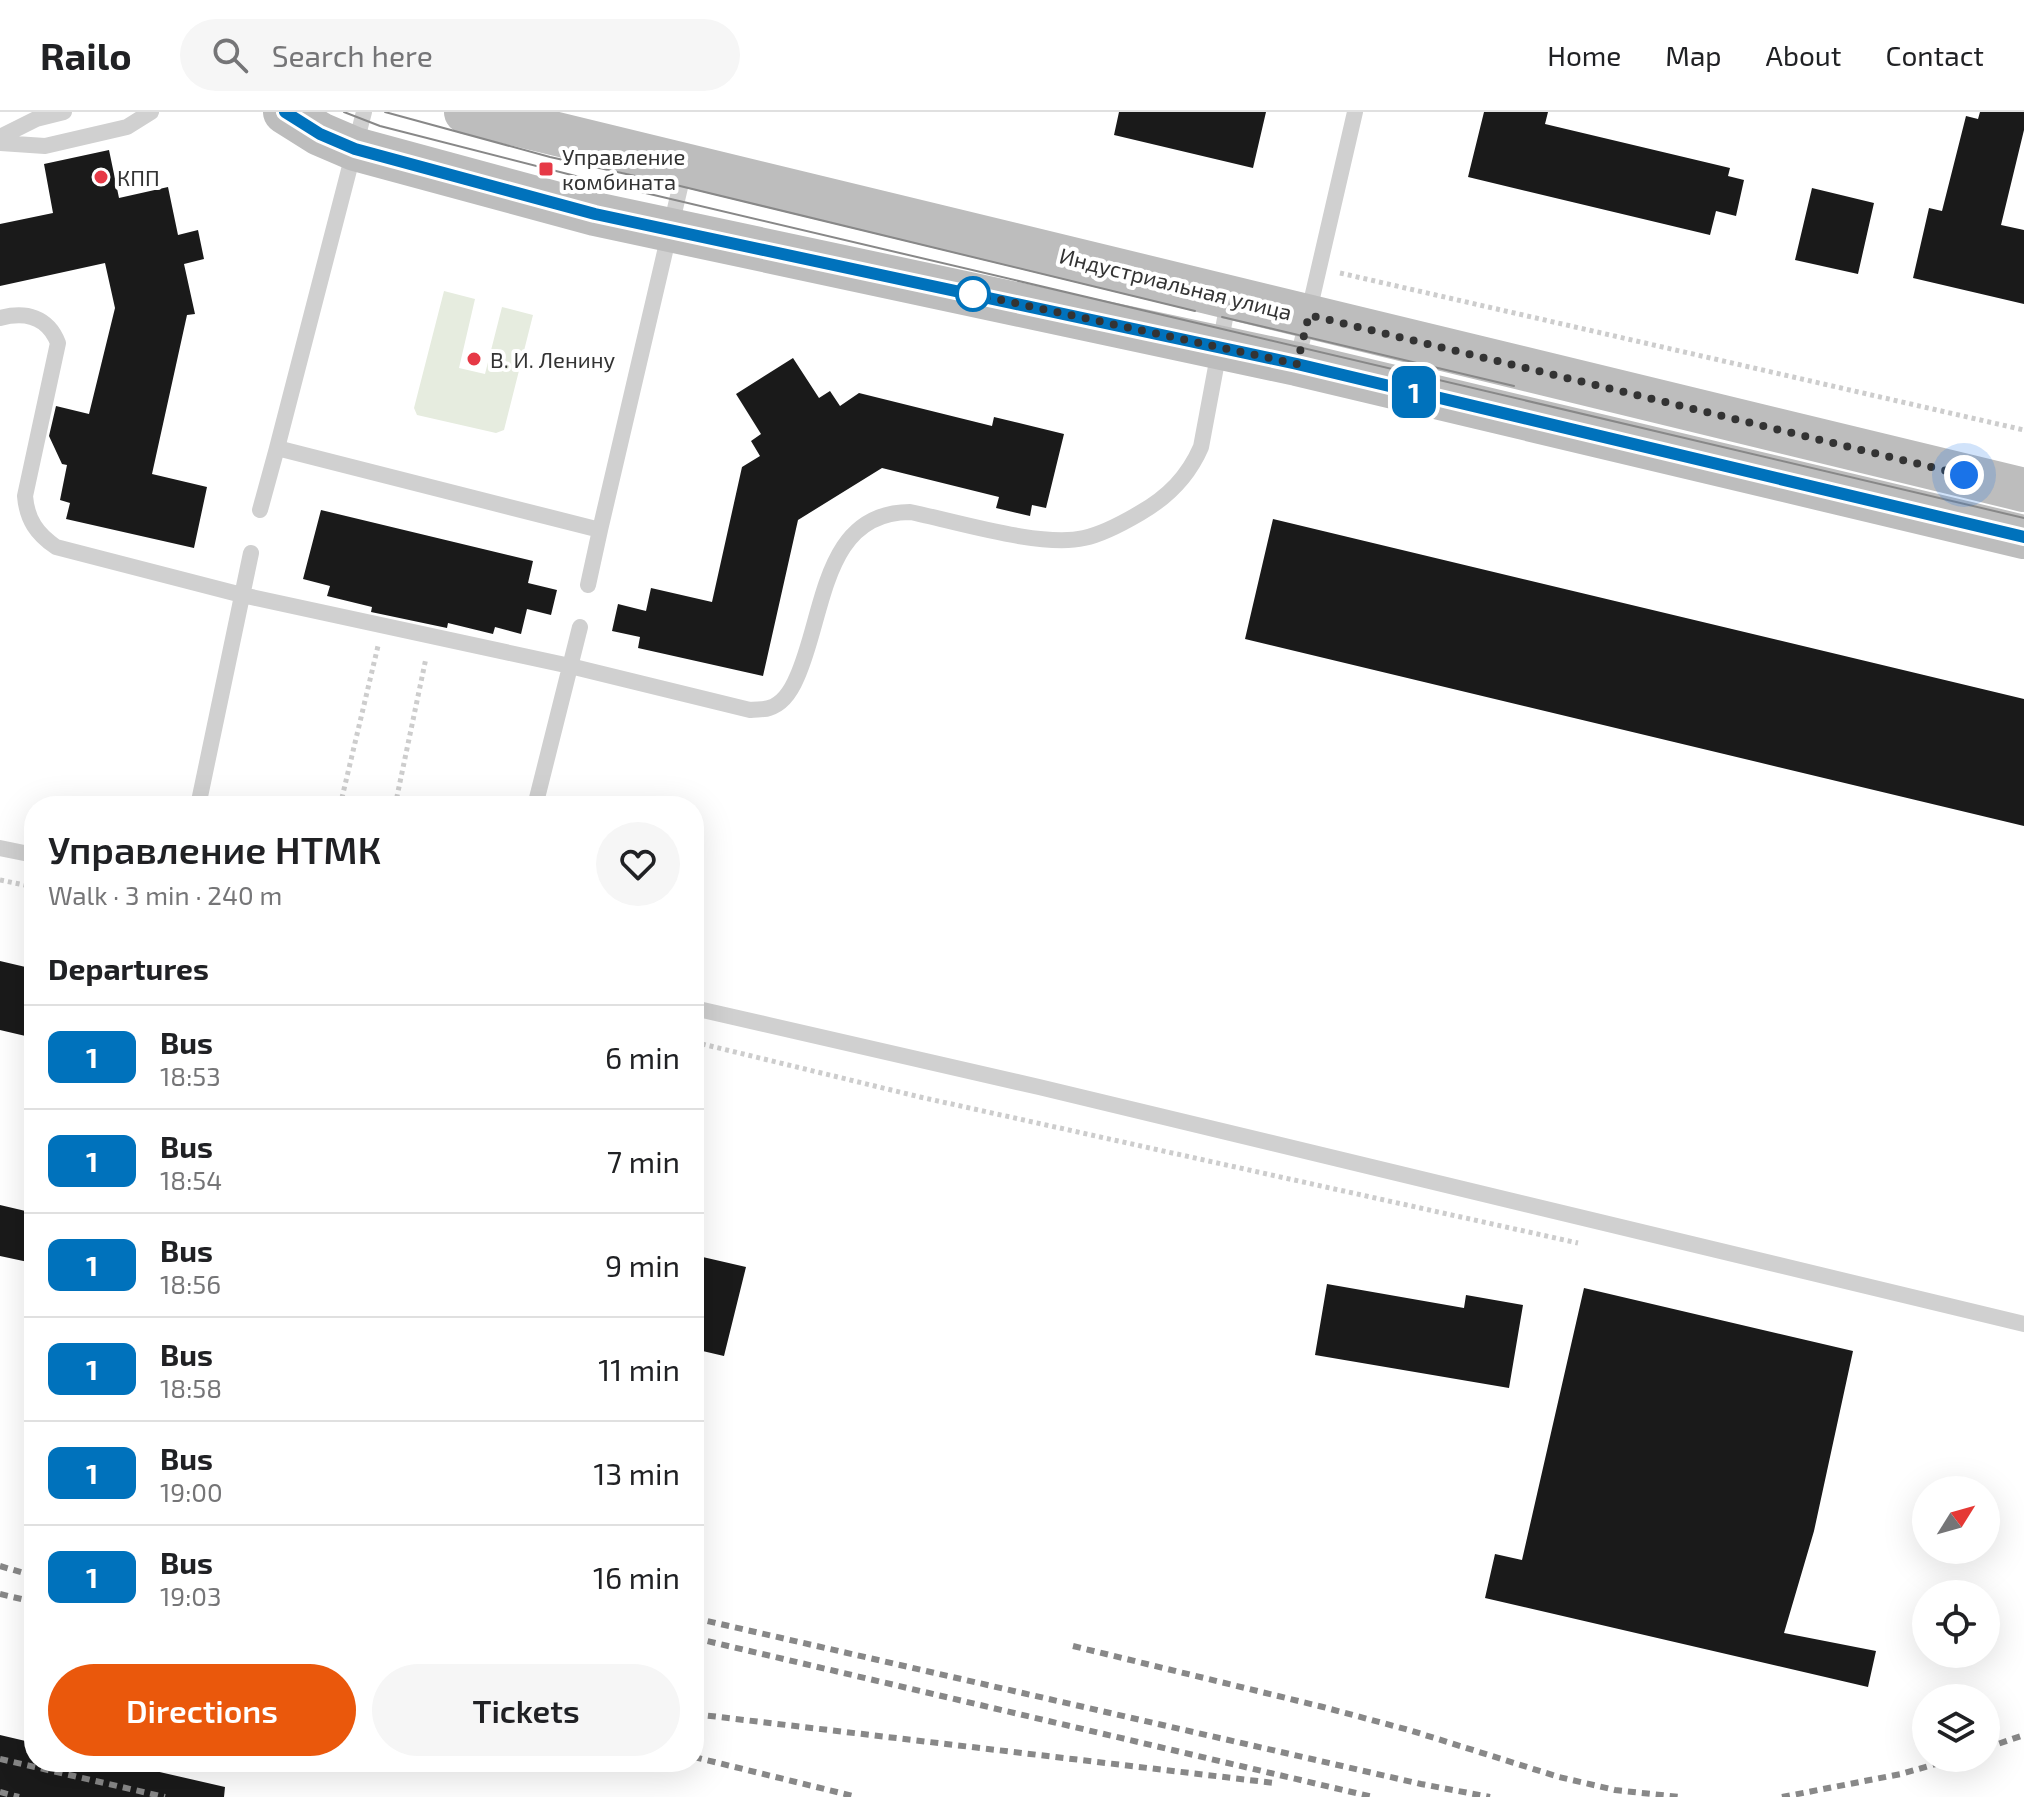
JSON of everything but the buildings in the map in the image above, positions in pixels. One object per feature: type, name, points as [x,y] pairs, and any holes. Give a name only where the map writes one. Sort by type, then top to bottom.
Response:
[{"type":"main road","points":[[285,112],[320,134],[359,131],[595,214],[1297,364],[2024,537]]},
{"type":"main road","name":"Индустриальная улица","points":[[466,112],[2024,490]]},
{"type":"lane","points":[[0,140],[36,119],[64,112]]},
{"type":"lane","points":[[0,140],[45,146],[127,127],[151,112]]},
{"type":"lane","points":[[1297,364],[1355,112]]},
{"type":"lane","points":[[260,510],[359,131]]},
{"type":"lane","points":[[588,585],[685,165]]},
{"type":"lane","points":[[0,318],[14,314],[37,318],[54,332],[58,343],[25,496],[26,510],[41,537],[56,547],[242,595],[570,666],[750,710],[770,708],[790,693],[805,658],[839,551],[854,530],[873,518],[890,512],[910,512],[1039,539],[1069,540],[1086,538],[1132,518],[1159,502],[1180,483],[1194,463],[1204,432],[1229,295]]},
{"type":"lane","points":[[277,448],[600,530]]},
{"type":"lane","points":[[200,796],[251,553]]},
{"type":"lane","points":[[538,796],[580,627]]},
{"type":"lane","points":[[0,848],[24,853]]},
{"type":"lane","points":[[704,1010],[1039,1087],[2024,1324]]},
{"type":"path","points":[[1319,268],[2024,430]]},
{"type":"path","points":[[342,796],[382,625]]},
{"type":"path","points":[[397,796],[431,636]]},
{"type":"path","points":[[0,880],[24,885]]},
{"type":"path","points":[[704,1044],[936,1100],[1584,1245]]},
{"type":"shaded area","points":[[444,291],[475,299],[459,368],[485,374],[502,307],[533,315],[504,430],[496,433],[417,415],[414,408]]},
{"type":"tram line","points":[[344,112],[380,126],[603,183],[2024,518]]},
{"type":"tram line","points":[[385,112],[550,157],[1195,311]]},
{"type":"tram line","points":[[1222,317],[1514,386]]},
{"type":"railway","points":[[0,1566],[24,1573]]},
{"type":"railway","points":[[0,1594],[24,1600]]},
{"type":"railway","points":[[704,1620],[1421,1784],[1490,1797]]},
{"type":"railway","points":[[704,1640],[1373,1797]]},
{"type":"railway","points":[[1073,1646],[1409,1730],[1559,1777],[1615,1790],[1679,1797]]},
{"type":"railway","points":[[704,1715],[1274,1783]]},
{"type":"railway","points":[[2000,1743],[2024,1735]]},
{"type":"railway","points":[[0,1759],[24,1765]]},
{"type":"railway","points":[[704,1759],[857,1797]]},
{"type":"railway","points":[[1782,1797],[1912,1771]]},
{"type":"railway","points":[[56,1772],[165,1797]]},
{"type":"railway","points":[[0,1792],[19,1797]]},
{"type":"bus line","name":"1","points":[[285,112],[320,134],[355,149],[595,214],[1297,364],[2024,537]]},
{"type":"place","name":"Управление комбината","points":[[546,169]]},
{"type":"place","name":"КПП","points":[[101,177]]},
{"type":"place","name":"В. И. Ленину","points":[[474,359]]},
{"type":"route","points":[[973,294],[1297,364],[1309,315],[1964,475]]}]
